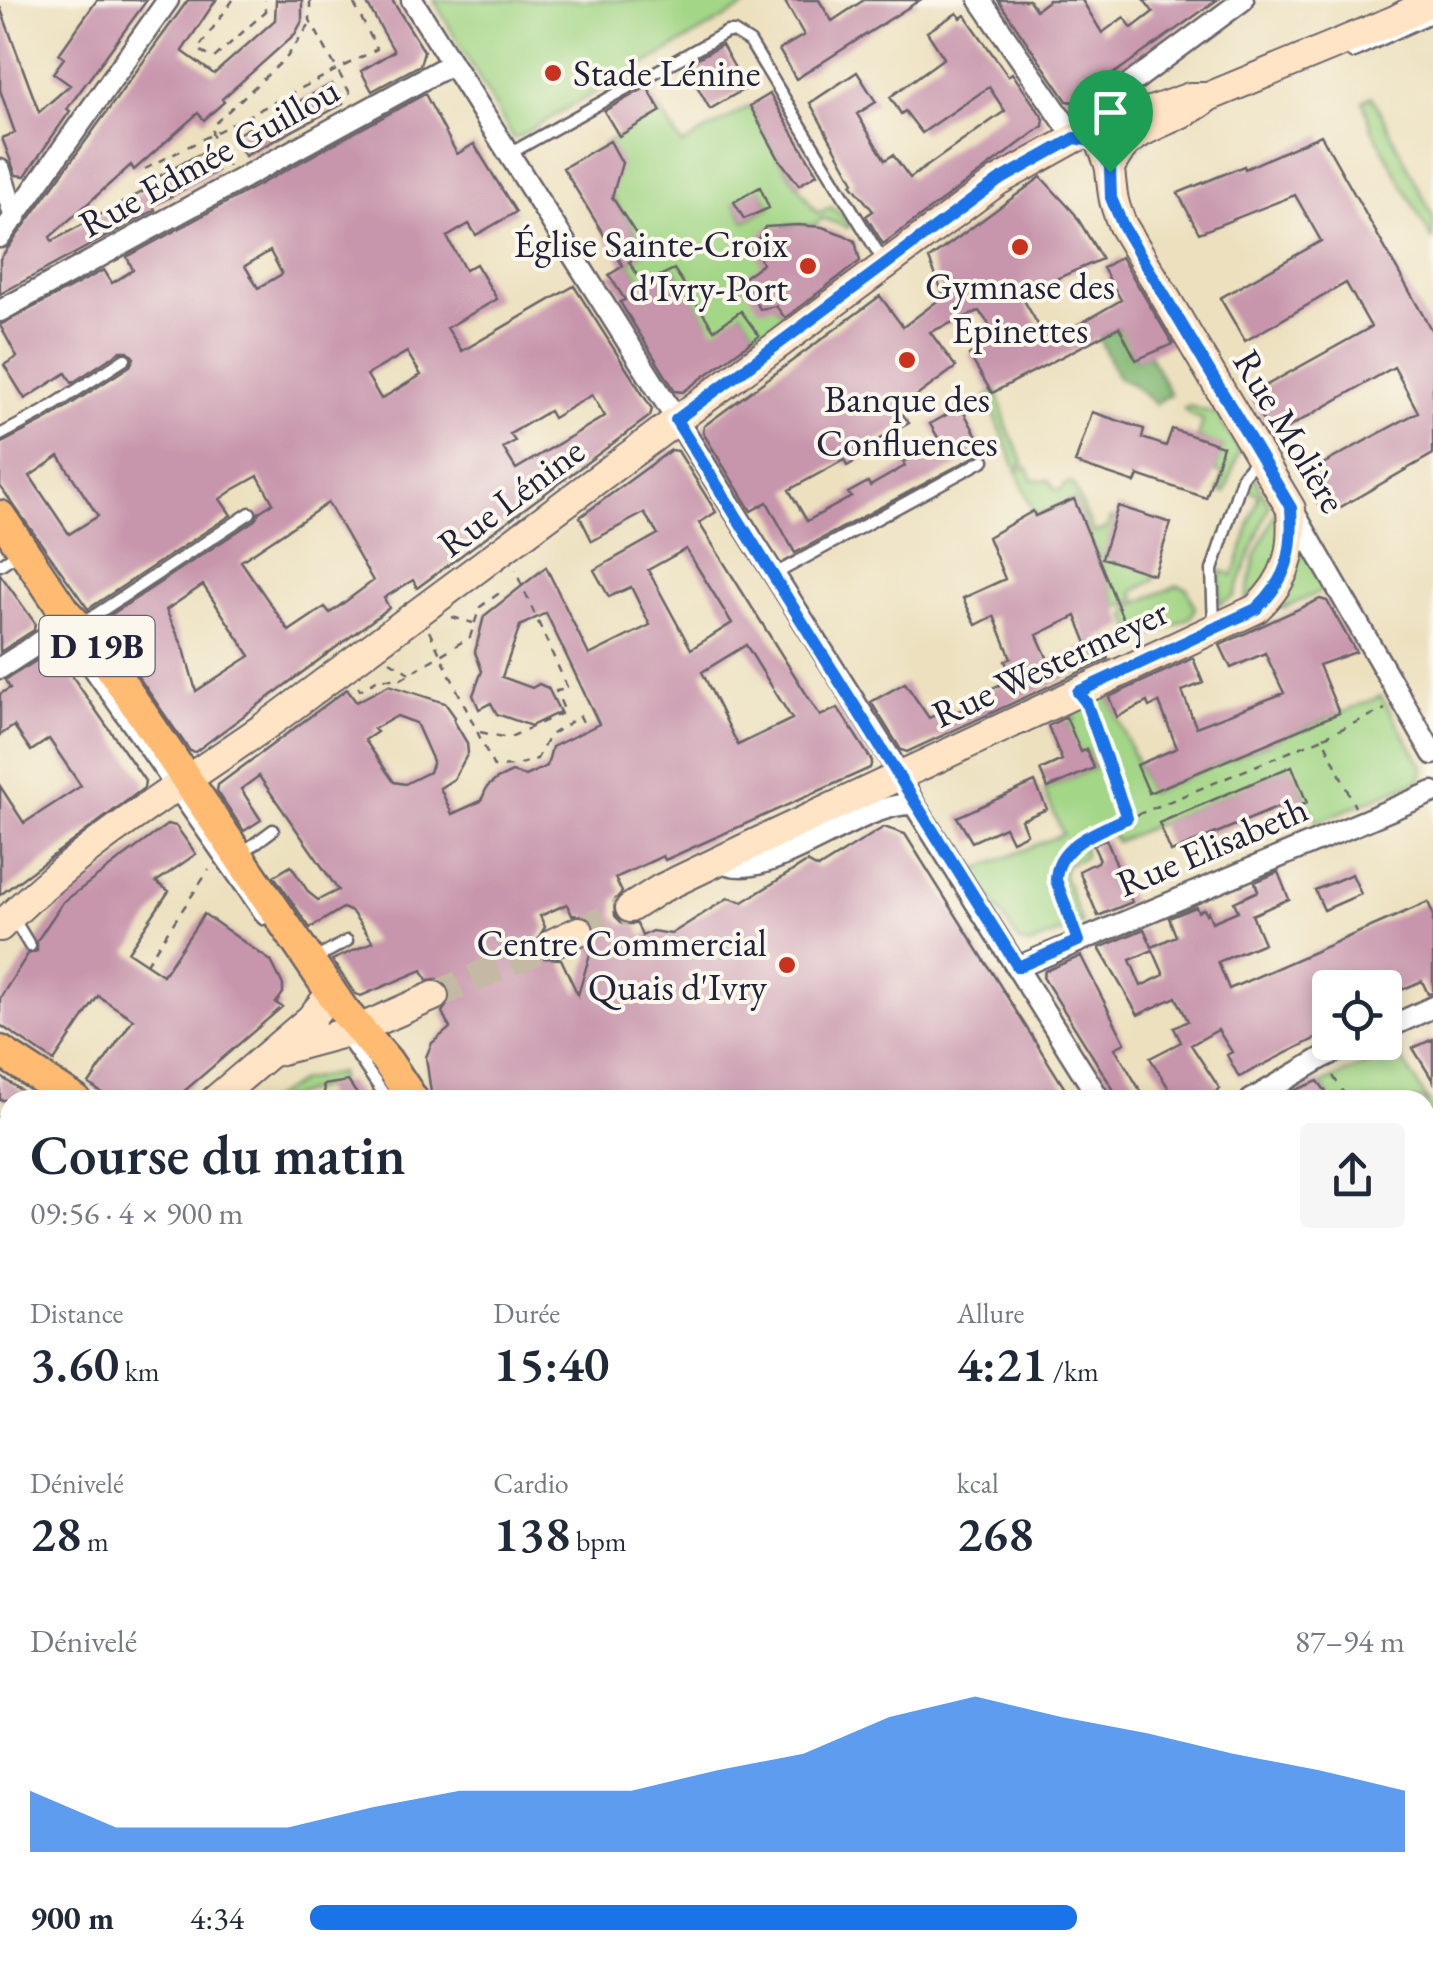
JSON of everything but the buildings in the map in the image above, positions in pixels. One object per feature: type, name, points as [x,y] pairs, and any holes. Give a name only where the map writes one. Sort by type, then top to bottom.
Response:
[{"type":"main road","points":[[1095,144],[1203,97],[1398,26],[1432,0]]},
{"type":"main road","points":[[1095,144],[1124,146],[1197,107],[1203,97]]},
{"type":"main road","name":"Rue Lénine","points":[[6,921],[79,858],[181,785],[282,724],[878,262],[998,181],[1095,144]]},
{"type":"main road","name":"Rue Molière","points":[[1095,144],[1123,226],[1291,508]]},
{"type":"main road","name":"Rue Westermeyer","points":[[630,908],[899,775],[1256,609],[1280,583],[1292,554],[1291,508]]},
{"type":"main road","name":"D 19B","points":[[0,516],[9,553],[71,625],[94,643],[181,785],[389,1090]]},
{"type":"main road","points":[[553,943],[580,931]]},
{"type":"main road","points":[[227,1090],[330,1004],[434,996]]},
{"type":"main road","points":[[0,1050],[60,1090]]},
{"type":"street","points":[[0,237],[168,0]]},
{"type":"street","points":[[412,0],[1094,1090]]},
{"type":"street","name":"Rue Molière","points":[[980,0],[1095,144]]},
{"type":"street","points":[[1095,144],[1107,103],[1118,92],[1243,0]]},
{"type":"street","name":"Rue Edmée Guillou","points":[[0,310],[451,64]]},
{"type":"street","points":[[0,170],[15,218]]},
{"type":"street","name":"Rue Molière","points":[[1291,508],[1433,754]]},
{"type":"street","points":[[0,668],[71,625]]},
{"type":"street","name":"Rue Elisabeth","points":[[1018,967],[1433,792]]},
{"type":"street","name":"Rue Westermeyer","points":[[720,861],[732,868],[759,866],[883,808],[914,804]]},
{"type":"street","points":[[1402,1021],[1433,1006]]},
{"type":"street","points":[[1269,1090],[1319,1060]]},
{"type":"lane","points":[[1348,54],[1398,26],[1433,16]]},
{"type":"lane","points":[[509,154],[734,32],[750,42],[878,262]]},
{"type":"lane","points":[[0,435],[44,412],[125,359]]},
{"type":"lane","points":[[1214,628],[1212,570],[1243,475],[1260,457]]},
{"type":"lane","points":[[774,575],[984,460]]},
{"type":"lane","points":[[71,625],[250,513]]},
{"type":"lane","points":[[229,855],[274,830]]},
{"type":"lane","name":"D 19B","points":[[229,855],[270,929]]},
{"type":"lane","points":[[6,921],[30,946]]},
{"type":"lane","points":[[330,1004],[347,941]]},
{"type":"path","points":[[233,0],[198,49],[212,59],[265,12],[266,0]]},
{"type":"path","points":[[310,0],[311,22],[360,114]]},
{"type":"path","points":[[145,169],[377,49],[352,0]]},
{"type":"path","points":[[236,181],[212,134],[213,125],[288,57],[311,22]]},
{"type":"path","points":[[477,732],[508,738],[566,712],[556,691],[568,689],[512,564]]},
{"type":"path","points":[[355,682],[360,690],[378,679],[400,679],[470,637],[480,607],[498,594],[495,579]]},
{"type":"path","points":[[447,613],[474,624]]},
{"type":"path","points":[[427,628],[494,767],[537,759],[550,736],[580,716],[587,730]]},
{"type":"path","points":[[386,659],[410,674]]},
{"type":"path","points":[[1078,692],[1086,702],[1127,818]]},
{"type":"path","points":[[1078,941],[1056,880],[1056,869],[1081,838],[1322,738],[1402,700]]},
{"type":"path","points":[[1322,738],[1356,810],[1357,823]]},
{"type":"path","points":[[146,964],[229,855]]},
{"type":"path","points":[[1323,1060],[1342,1090]]},
{"type":"green space","name":"Stade Lénine","points":[[434,0],[742,0],[746,6],[514,139]]},
{"type":"green space","points":[[1372,96],[1433,216],[1433,241],[1372,129],[1363,101]]},
{"type":"green space","points":[[750,106],[779,159],[817,213],[832,207],[850,224],[848,228],[822,218],[816,225],[788,225],[756,243],[776,306],[786,319],[759,336],[741,312],[697,351],[708,322],[674,269],[643,284],[629,262],[647,250],[602,181],[609,153],[604,144],[661,111],[682,145]],"holes":[[[760,188],[770,207],[745,221],[734,203]]]},
{"type":"green space","points":[[1134,320],[1130,348],[1136,360],[1149,354],[1170,394],[1155,404],[1132,384],[1118,378],[1099,338]]},
{"type":"green space","points":[[997,391],[1007,427],[1024,464],[1016,469],[987,396]]},
{"type":"green space","points":[[1188,406],[1217,414],[1239,452],[1225,493],[1218,491],[1224,474],[1215,471],[1223,446],[1198,438],[1203,420],[1190,415],[1184,409]]},
{"type":"green space","points":[[1027,467],[1033,480],[1049,480],[1055,490],[1073,484],[1094,533],[1107,528],[1110,518],[1114,519],[1154,575],[1154,580],[1133,592],[1136,599],[1118,607],[1074,499],[1035,516],[1017,472]]},
{"type":"green space","points":[[1251,477],[1269,505],[1234,596],[1219,604],[1221,571],[1234,575],[1259,494],[1247,489]]},
{"type":"green space","points":[[1277,508],[1282,537],[1278,561],[1245,602],[1255,557]]},
{"type":"green space","points":[[1303,548],[1327,589],[1282,609],[1282,598]]},
{"type":"green space","points":[[1178,585],[1187,588],[1195,608],[1191,617],[1143,639],[1135,636],[1127,616],[1130,606]]},
{"type":"green space","points":[[1108,694],[1149,793],[1381,696],[1424,768],[1420,780],[1317,822],[1291,767],[1116,842],[1110,831],[1083,845],[1085,857],[1066,864],[1063,873],[1082,924],[1029,945],[1019,942],[973,871],[1063,834],[1044,790],[1094,768],[1086,750],[1077,754],[1069,723],[1075,720],[1071,711]]},
{"type":"green space","points":[[1374,1060],[1402,1060],[1421,1090],[1326,1090],[1322,1084]]},
{"type":"green space","points":[[339,1073],[339,1084],[286,1090],[301,1081]]},
{"type":"tunnel","points":[[579,931],[630,908]]},
{"type":"tunnel","points":[[434,996],[553,943]]},
{"type":"place","name":"Stade Lénine","points":[[553,73]]},
{"type":"place","name":"Gymnase des Epinettes","points":[[1020,247]]},
{"type":"place","name":"Église Sainte-Croix d'Ivry-Port","points":[[808,266]]},
{"type":"place","name":"Banque des Confluences","points":[[907,360]]},
{"type":"place","name":"Centre Commercial Quais d'Ivry","points":[[787,965]]},
{"type":"route","points":[[1075,138],[1098,142],[1110,172],[1111,198],[1123,226],[1291,508],[1292,554],[1280,583],[1256,609],[1078,692],[1086,702],[1127,818],[1081,838],[1056,869],[1056,880],[1078,941],[1018,967],[676,420],[1026,163],[1075,138]]}]
